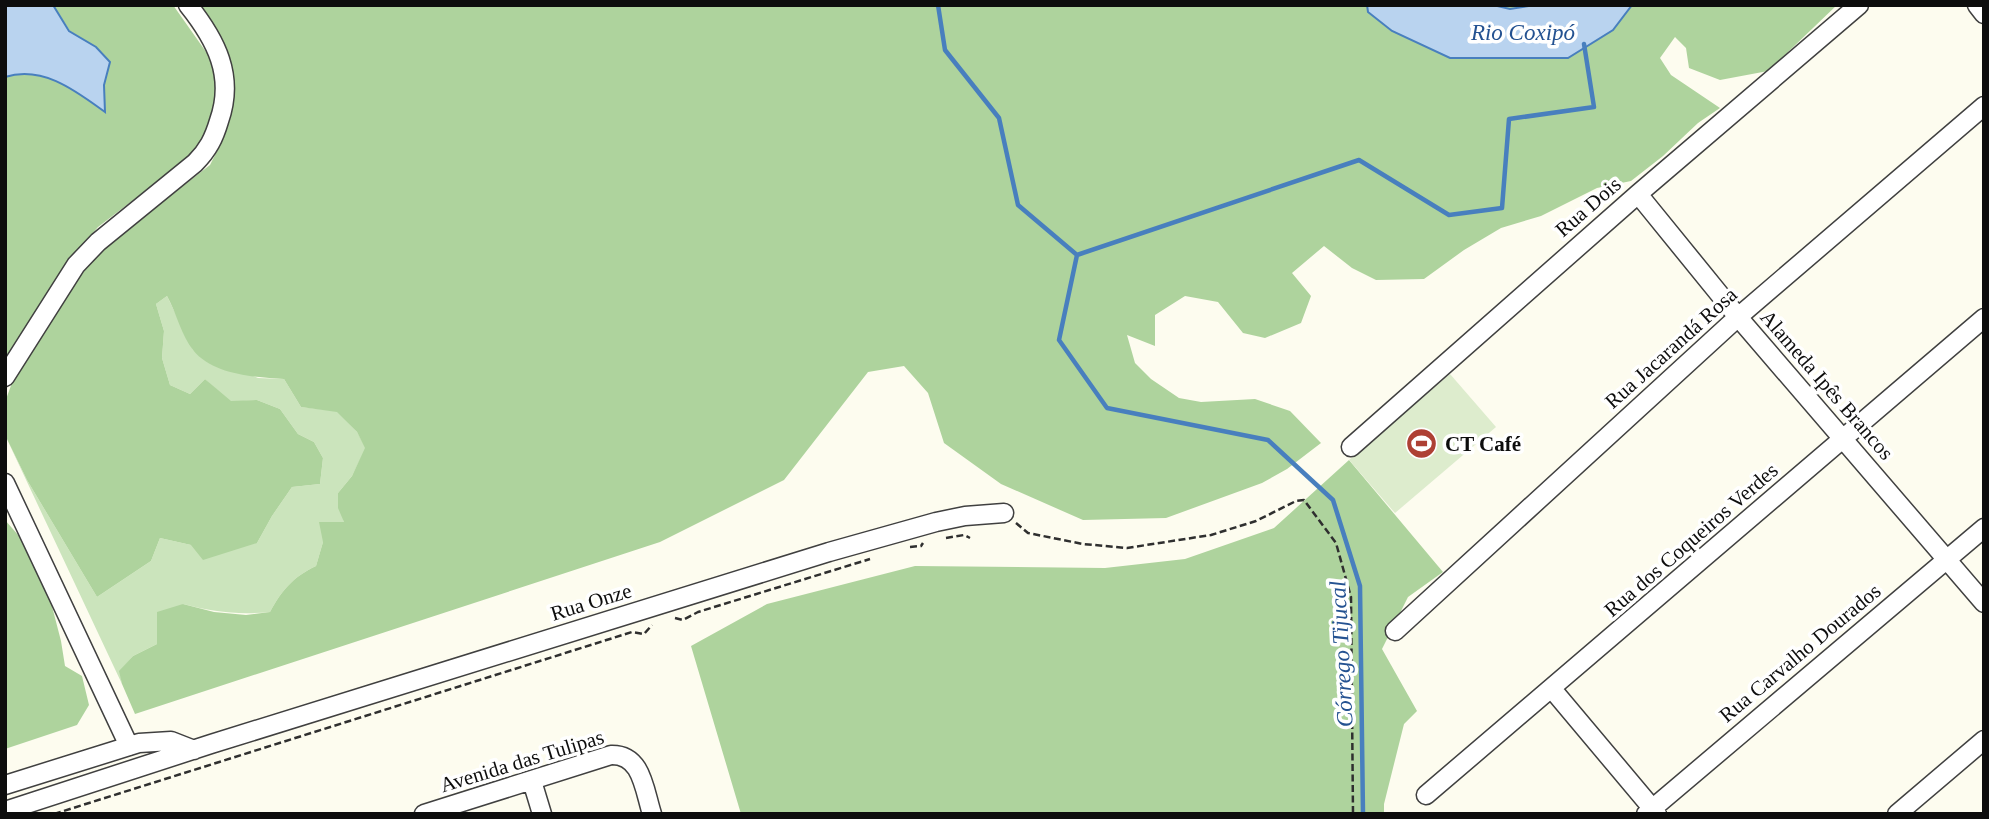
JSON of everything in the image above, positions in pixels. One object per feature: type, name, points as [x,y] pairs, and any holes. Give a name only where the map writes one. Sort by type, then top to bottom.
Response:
[{"type":"street","points":[[5,377],[76,265],[97,242],[206,153],[213,139],[227,92],[225,74],[215,47],[188,5]]},
{"type":"street","name":"Rua Dois","points":[[1351,447],[1638,194],[1858,5]]},
{"type":"street","points":[[1977,5],[1984,14]]},
{"type":"street","name":"Rua Jacarandá Rosa","points":[[1395,631],[1738,317],[1984,106]]},
{"type":"street","name":"Alameda Ipês Brancos","points":[[1638,194],[1738,317],[1984,603]]},
{"type":"street","name":"Rua dos Coqueiros Verdes","points":[[1426,795],[1984,318]]},
{"type":"street","points":[[5,483],[129,746]]},
{"type":"street","name":"Rua Onze","points":[[5,811],[829,552],[936,522],[965,516],[1004,513]]},
{"type":"street","name":"Rua Carvalho Dourados","points":[[1651,812],[1984,528]]},
{"type":"street","points":[[1552,689],[1651,812]]},
{"type":"street","points":[[5,785],[129,746],[157,740],[171,741],[194,750]]},
{"type":"street","points":[[1897,814],[1984,740]]},
{"type":"street","name":"Avenida das Tulipas","points":[[430,813],[611,755],[625,756],[637,765],[652,814]]},
{"type":"street","points":[[532,781],[542,814]]},
{"type":"path","points":[[1004,513],[1028,533],[1083,544],[1127,548],[1212,535],[1256,521],[1296,501],[1304,500],[1336,543],[1351,597],[1353,814]]},
{"type":"path","points":[[941,539],[964,535],[971,538]]},
{"type":"path","points":[[906,548],[920,546],[925,542]]},
{"type":"path","points":[[668,620],[677,617],[683,620],[698,612],[873,558]]},
{"type":"path","points":[[54,814],[632,632],[644,634],[650,626],[659,623]]},
{"type":"green space","points":[[53,5],[173,5],[216,66],[221,91],[216,117],[196,152],[98,227],[72,257],[5,365],[5,77],[32,74],[45,77],[70,88],[104,111],[104,85],[110,62],[91,44],[70,31]]},
{"type":"green space","points":[[197,5],[1837,5],[1768,71],[1720,80],[1689,68],[1686,48],[1675,37],[1660,58],[1671,75],[1720,108],[1698,123],[1631,181],[1597,188],[1541,216],[1501,228],[1424,279],[1376,280],[1352,268],[1324,246],[1292,273],[1311,296],[1301,323],[1265,338],[1243,333],[1218,302],[1185,296],[1155,315],[1155,346],[1127,335],[1135,363],[1151,379],[1179,398],[1201,402],[1255,399],[1290,411],[1321,443],[1287,469],[1262,483],[1166,518],[1083,520],[1001,484],[944,443],[928,393],[904,366],[868,372],[784,480],[660,542],[135,714],[119,671],[133,656],[157,644],[157,612],[183,604],[214,612],[246,615],[270,612],[289,585],[316,566],[323,542],[319,522],[344,522],[338,508],[338,493],[352,476],[365,448],[357,432],[337,412],[301,407],[284,379],[223,370],[201,358],[186,338],[167,296],[156,304],[164,331],[162,358],[170,385],[190,394],[205,379],[231,401],[257,400],[280,409],[298,434],[314,442],[323,458],[320,484],[292,487],[257,543],[203,560],[191,545],[160,538],[151,561],[97,597],[27,480],[5,435],[5,402],[20,361],[86,268],[104,247],[210,165],[222,141],[230,103]]},
{"type":"green space","points":[[167,296],[193,350],[258,378],[284,379],[301,407],[337,411],[357,432],[366,448],[352,476],[338,493],[344,522],[323,542],[316,566],[289,585],[270,612],[226,612],[183,604],[157,644],[133,656],[120,671],[122,684],[5,435],[27,480],[97,597],[151,561],[160,538],[191,545],[257,543],[292,487],[320,484],[323,458],[314,442],[298,434],[280,409],[257,400],[230,402],[205,379],[190,394],[170,385],[162,358],[164,331],[156,304]]},
{"type":"green space","name":"CT Café","points":[[1450,374],[1496,427],[1395,513],[1349,460]]},
{"type":"green space","points":[[1349,460],[1443,572],[1408,597],[1382,649],[1417,711],[1404,724],[1384,804],[1384,814],[741,814],[691,646],[767,604],[915,566],[1105,568],[1185,559],[1274,528]]},
{"type":"green space","points":[[5,520],[40,560],[65,666],[82,676],[89,705],[77,725],[5,749]]},
{"type":"water","points":[[5,5],[53,5],[69,31],[96,47],[110,62],[104,85],[105,112],[71,89],[46,77],[19,74],[5,77]]},
{"type":"water","name":"Rio Coxipó","points":[[1367,5],[1493,5],[1510,9],[1535,5],[1632,5],[1613,30],[1568,58],[1450,58],[1392,31],[1368,12]]},
{"type":"waterway","name":"Córrego Tijucal","points":[[938,5],[945,50],[999,118],[1018,205],[1077,255],[1059,340],[1107,408],[1268,440],[1333,500],[1360,586],[1363,814]]},
{"type":"waterway","name":"Córrego Tijucal","points":[[1077,255],[1359,160],[1449,215],[1502,208],[1509,119],[1594,107],[1584,44]]},
{"type":"place","name":"CT Café","points":[[1422,444]]}]
